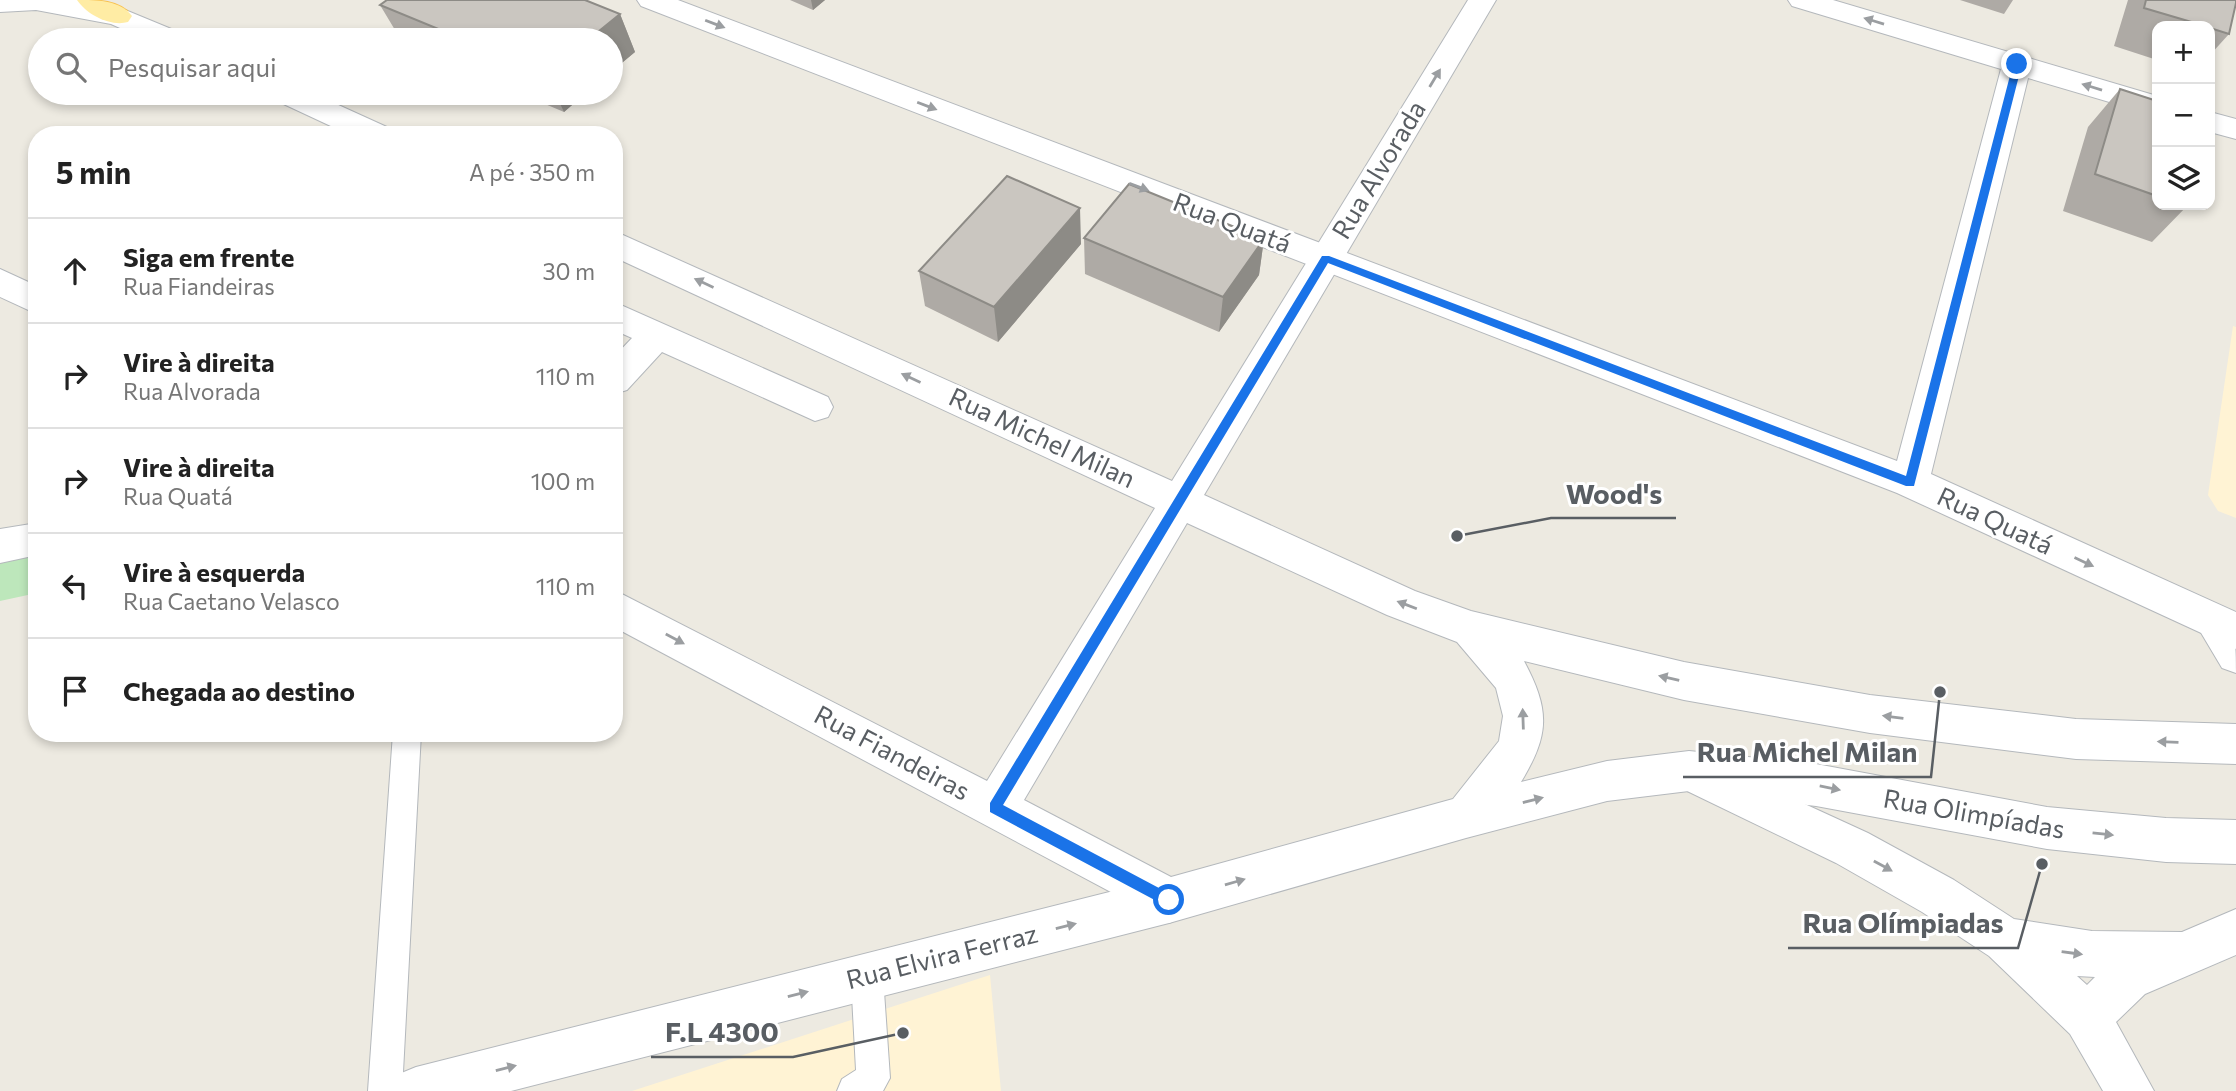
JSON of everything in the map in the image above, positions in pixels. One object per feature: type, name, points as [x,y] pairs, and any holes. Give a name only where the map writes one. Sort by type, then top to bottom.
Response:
[{"type":"main road","points":[[91,0],[118,16]]},
{"type":"street","name":"Rua Quatá","points":[[651,0],[1910,482],[2225,626]]},
{"type":"street","name":"Rua Alvorada","points":[[995,807],[1482,0]]},
{"type":"street","points":[[1802,0],[2152,104]]},
{"type":"street","points":[[0,3],[36,1],[118,16],[144,28]]},
{"type":"street","points":[[1910,482],[2017,64]]},
{"type":"street","points":[[312,105],[358,126]]},
{"type":"street","points":[[2215,124],[2236,130]]},
{"type":"street","name":"Rua Michel Milan","points":[[623,247],[1401,603],[1471,629]]},
{"type":"street","points":[[0,282],[28,296]]},
{"type":"street","points":[[623,319],[815,407]]},
{"type":"street","points":[[623,371],[657,335]]},
{"type":"street","points":[[0,546],[28,540]]},
{"type":"street","name":"Rua Fiandeiras","points":[[623,612],[1169,900]]},
{"type":"street","points":[[2225,626],[2236,656]]},
{"type":"street","points":[[1471,629],[1684,681],[1870,714],[2076,739],[2236,744]]},
{"type":"street","points":[[1466,817],[1507,768],[1522,742],[1525,715],[1510,675],[1471,629]]},
{"type":"street","points":[[1689,771],[1852,848],[1938,897],[2005,940],[2087,1017],[2130,1091]]},
{"type":"street","name":"Rua Olimpíadas","points":[[1466,817],[1607,781],[1689,771],[1816,785],[2047,828],[2166,841],[2236,842]]},
{"type":"street","name":"Rua Elvira Ferraz","points":[[442,1088],[1169,900],[1466,817]]},
{"type":"street","points":[[2087,1017],[2129,978],[2236,932]]},
{"type":"street","points":[[2005,940],[2041,948],[2112,957],[2180,954]]},
{"type":"lane","points":[[385,1091],[406,742]]},
{"type":"lane","points":[[854,1091],[873,1078],[867,976]]},
{"type":"shaded area","points":[[2233,326],[2236,327],[2236,518],[2218,511],[2208,495]]},
{"type":"shaded area","points":[[990,975],[1001,1091],[632,1091]]},
{"type":"green space","points":[[28,554],[28,595],[0,601],[0,560]]},
{"type":"building","points":[[387,0],[585,0],[620,14],[603,28],[436,28],[380,5]]},
{"type":"building","points":[[2146,0],[2236,0],[2229,34],[2215,30],[2215,21],[2188,21],[2144,8]]},
{"type":"building","points":[[2120,89],[2152,99],[2152,194],[2095,174]]},
{"type":"building","points":[[1007,176],[1080,208],[994,307],[919,271]]},
{"type":"building","points":[[1129,184],[1264,239],[1223,297],[1084,238]]},
{"type":"place","name":"Wood's","points":[[1457,536]]},
{"type":"place","name":"Rua Michel Milan","points":[[1940,692]]},
{"type":"place","name":"Rua Olímpiadas","points":[[2042,864]]},
{"type":"place","name":"F.L 4300","points":[[903,1033]]},
{"type":"route","points":[[1169,900],[995,807],[1325,258],[1910,482],[2017,64]]}]
